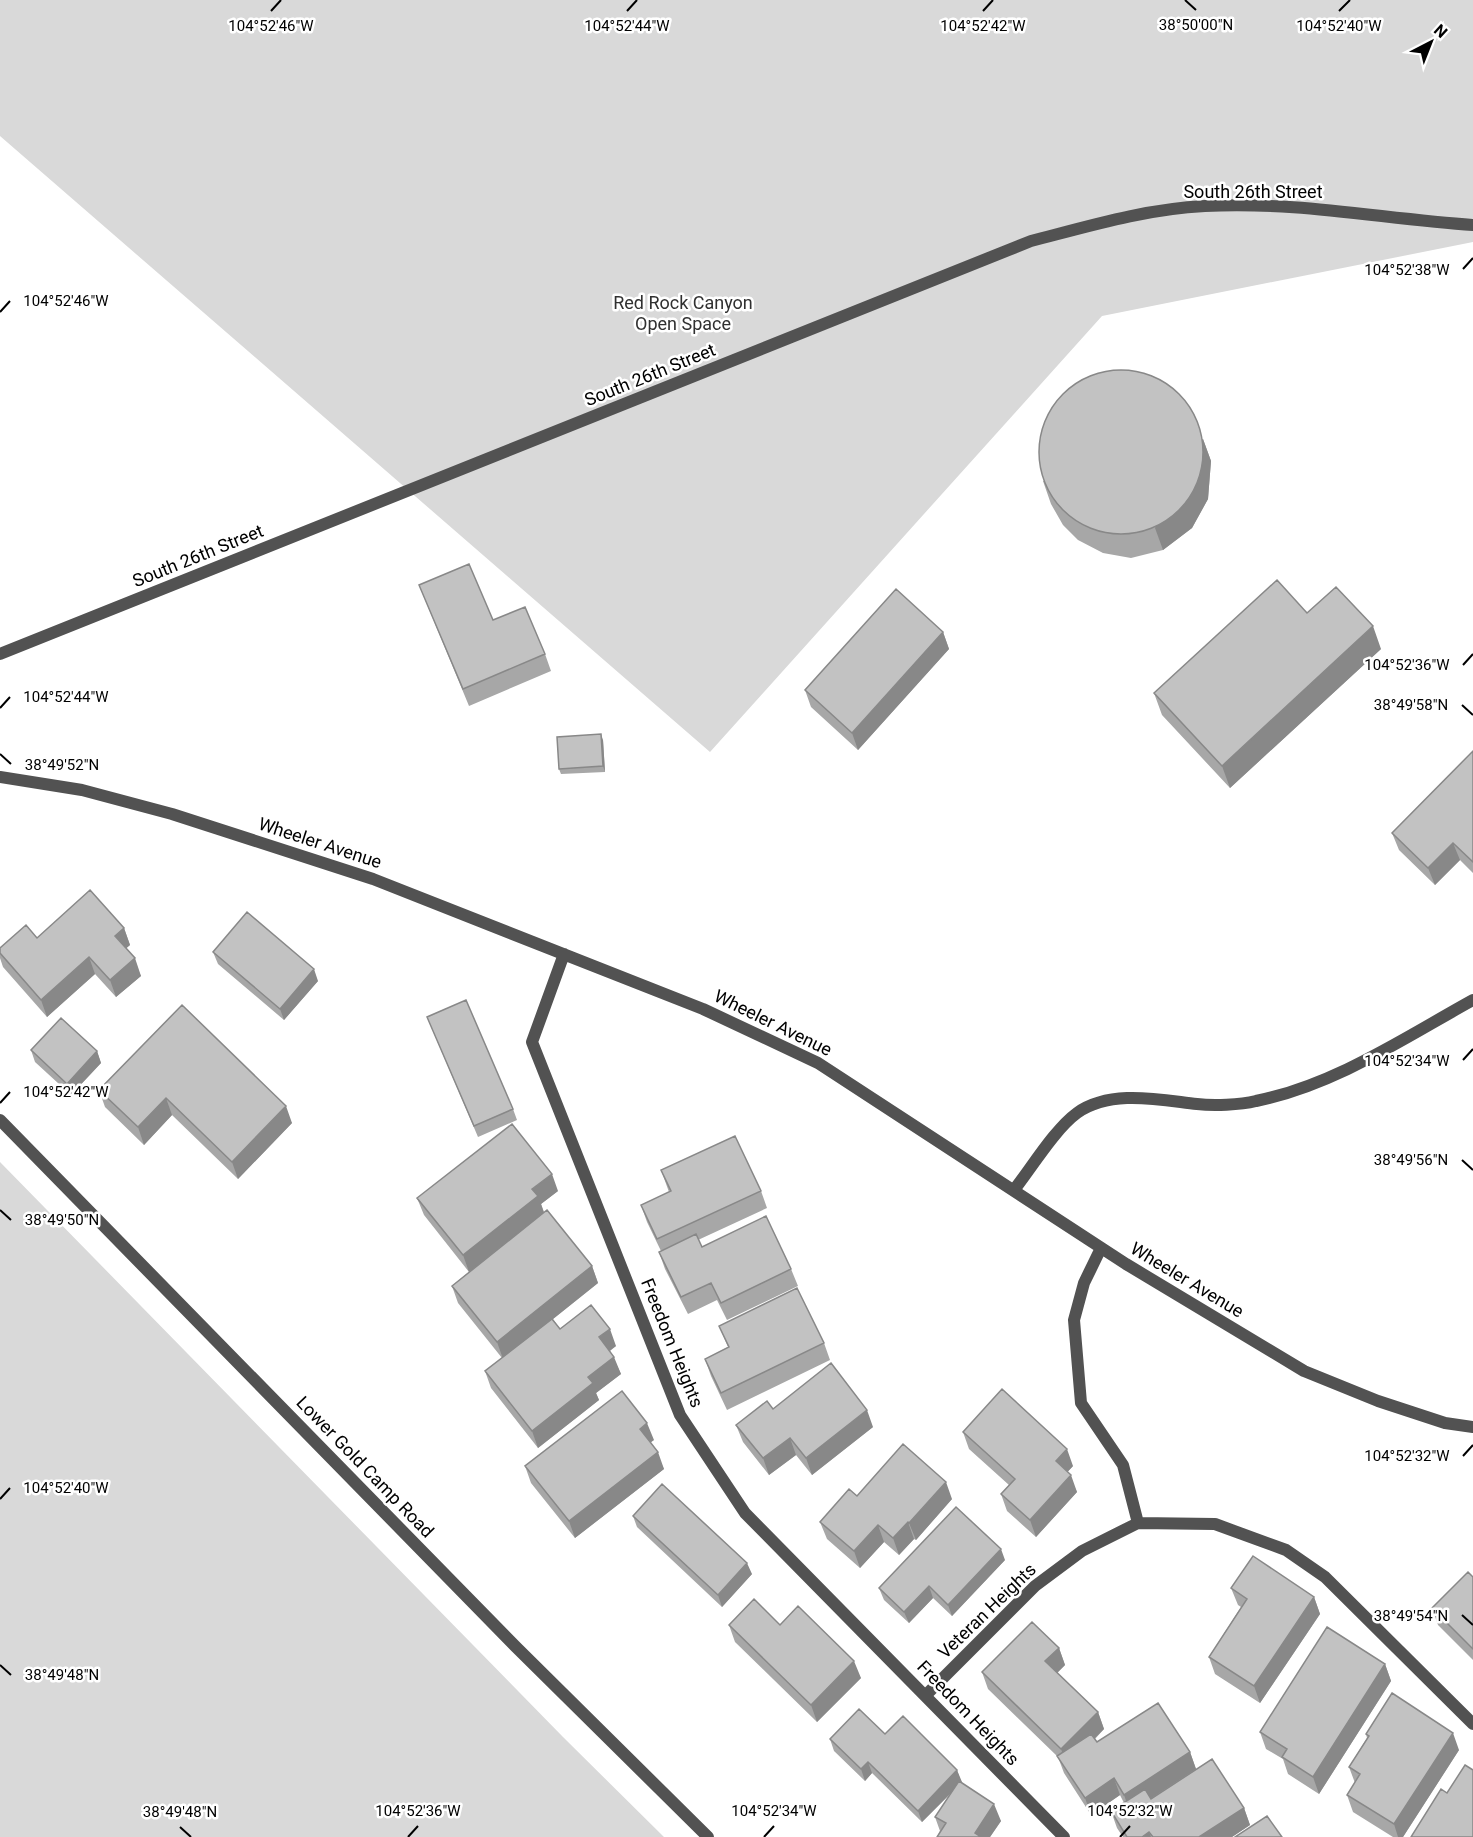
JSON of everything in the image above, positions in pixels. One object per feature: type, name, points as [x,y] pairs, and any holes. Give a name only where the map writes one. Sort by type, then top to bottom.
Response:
[{"type":"street","name":"South 26th Street","points":[[0,654],[1031,241],[1137,213],[1206,206],[1273,206],[1473,225]]},
{"type":"street","name":"Wheeler Avenue","points":[[0,777],[82,790],[172,814],[373,879],[703,1009],[818,1063],[1101,1248],[1304,1371],[1378,1401],[1445,1423],[1473,1426]]},
{"type":"street","name":"Freedom Heights","points":[[564,954],[532,1042],[680,1415],[745,1513],[1064,1837]]},
{"type":"street","points":[[1014,1190],[1062,1128],[1078,1112],[1106,1101],[1142,1097],[1200,1104],[1255,1102],[1329,1080],[1473,1000]]},
{"type":"street","name":"Lower Gold Camp Road","points":[[0,1120],[508,1638],[708,1837]]},
{"type":"street","points":[[1101,1248],[1084,1283],[1074,1320],[1081,1403],[1123,1465],[1138,1523]]},
{"type":"street","name":"Veteran Heights","points":[[926,1695],[1035,1586],[1082,1551],[1138,1523],[1215,1524],[1286,1550],[1324,1577],[1473,1724]]},
{"type":"green space","name":"Red Rock Canyon Open Space","points":[[0,0],[1473,0],[1473,242],[1102,316],[710,752],[0,136]]},
{"type":"green space","points":[[0,1162],[563,1737],[664,1837],[0,1837]]},
{"type":"building","points":[[1121,370],[1152,376],[1179,394],[1197,421],[1203,452],[1197,483],[1179,510],[1152,528],[1121,534],[1090,528],[1063,510],[1045,483],[1039,452],[1045,421],[1063,394],[1090,376]]},
{"type":"building","points":[[469,564],[493,620],[525,607],[545,654],[463,689],[419,585]]},
{"type":"building","points":[[1277,580],[1307,613],[1336,587],[1373,626],[1222,766],[1154,693]]},
{"type":"building","points":[[896,589],[943,632],[852,733],[805,690]]},
{"type":"building","points":[[601,734],[603,766],[559,769],[557,737]]},
{"type":"building","points":[[1473,751],[1473,862],[1453,843],[1428,868],[1392,833]]},
{"type":"building","points":[[90,890],[124,928],[115,936],[135,958],[110,980],[89,957],[41,1000],[0,953],[0,948],[26,925],[37,938]]},
{"type":"building","points":[[247,912],[314,969],[280,1009],[213,952]]},
{"type":"building","points":[[466,1000],[513,1109],[474,1126],[427,1017]]},
{"type":"building","points":[[182,1005],[286,1106],[232,1162],[166,1098],[138,1127],[99,1090]]},
{"type":"building","points":[[61,1018],[97,1051],[67,1084],[31,1050]]},
{"type":"building","points":[[512,1124],[552,1174],[532,1189],[538,1196],[463,1255],[417,1198]]},
{"type":"building","points":[[735,1136],[761,1191],[657,1239],[641,1205],[671,1191],[661,1170]]},
{"type":"building","points":[[547,1210],[592,1266],[497,1342],[452,1286]]},
{"type":"building","points":[[766,1216],[791,1269],[721,1303],[711,1283],[681,1297],[659,1252],[696,1234],[702,1247]]},
{"type":"building","points":[[797,1288],[824,1343],[721,1393],[705,1359],[729,1347],[719,1326]]},
{"type":"building","points":[[591,1305],[610,1329],[599,1337],[614,1357],[588,1377],[593,1383],[532,1431],[485,1371],[552,1319],[560,1329]]},
{"type":"building","points":[[831,1363],[867,1410],[806,1458],[790,1438],[763,1458],[736,1425],[767,1401],[773,1409]]},
{"type":"building","points":[[1002,1389],[1067,1449],[1056,1461],[1071,1475],[1030,1520],[1001,1494],[1015,1479],[963,1432]]},
{"type":"building","points":[[622,1391],[647,1423],[640,1429],[658,1452],[569,1521],[525,1466]]},
{"type":"building","points":[[903,1444],[946,1482],[893,1538],[878,1525],[854,1551],[820,1522],[849,1489],[857,1496]]},
{"type":"building","points":[[662,1484],[747,1563],[718,1595],[633,1516]]},
{"type":"building","points":[[956,1507],[1001,1549],[948,1605],[929,1586],[904,1612],[879,1588]]},
{"type":"building","points":[[1253,1556],[1314,1597],[1254,1686],[1209,1657],[1247,1599],[1231,1588]]},
{"type":"building","points":[[1468,1572],[1473,1577],[1473,1649],[1432,1608]]},
{"type":"building","points":[[754,1599],[780,1625],[798,1606],[854,1661],[811,1705],[729,1625]]},
{"type":"building","points":[[1032,1622],[1059,1648],[1045,1661],[1098,1712],[1061,1749],[982,1672]]},
{"type":"building","points":[[1327,1627],[1385,1664],[1313,1777],[1282,1757],[1287,1749],[1260,1732]]},
{"type":"building","points":[[1392,1693],[1453,1733],[1394,1824],[1347,1795],[1360,1774],[1349,1767],[1369,1736],[1366,1734]]},
{"type":"building","points":[[1158,1703],[1190,1752],[1124,1795],[1114,1778],[1085,1798],[1057,1756],[1091,1734],[1097,1742]]},
{"type":"building","points":[[859,1709],[885,1734],[903,1716],[957,1770],[918,1811],[868,1762],[861,1769],[830,1739]]},
{"type":"building","points":[[1212,1759],[1244,1808],[1199,1837],[1153,1837],[1149,1832],[1142,1837],[1127,1837],[1111,1811],[1145,1789],[1151,1799]]},
{"type":"building","points":[[1465,1765],[1473,1770],[1473,1837],[1411,1837],[1441,1789],[1447,1793]]},
{"type":"building","points":[[959,1781],[994,1804],[975,1833],[981,1837],[937,1837],[946,1823],[935,1817]]},
{"type":"building","points":[[1267,1816],[1282,1837],[1235,1837]]}]
